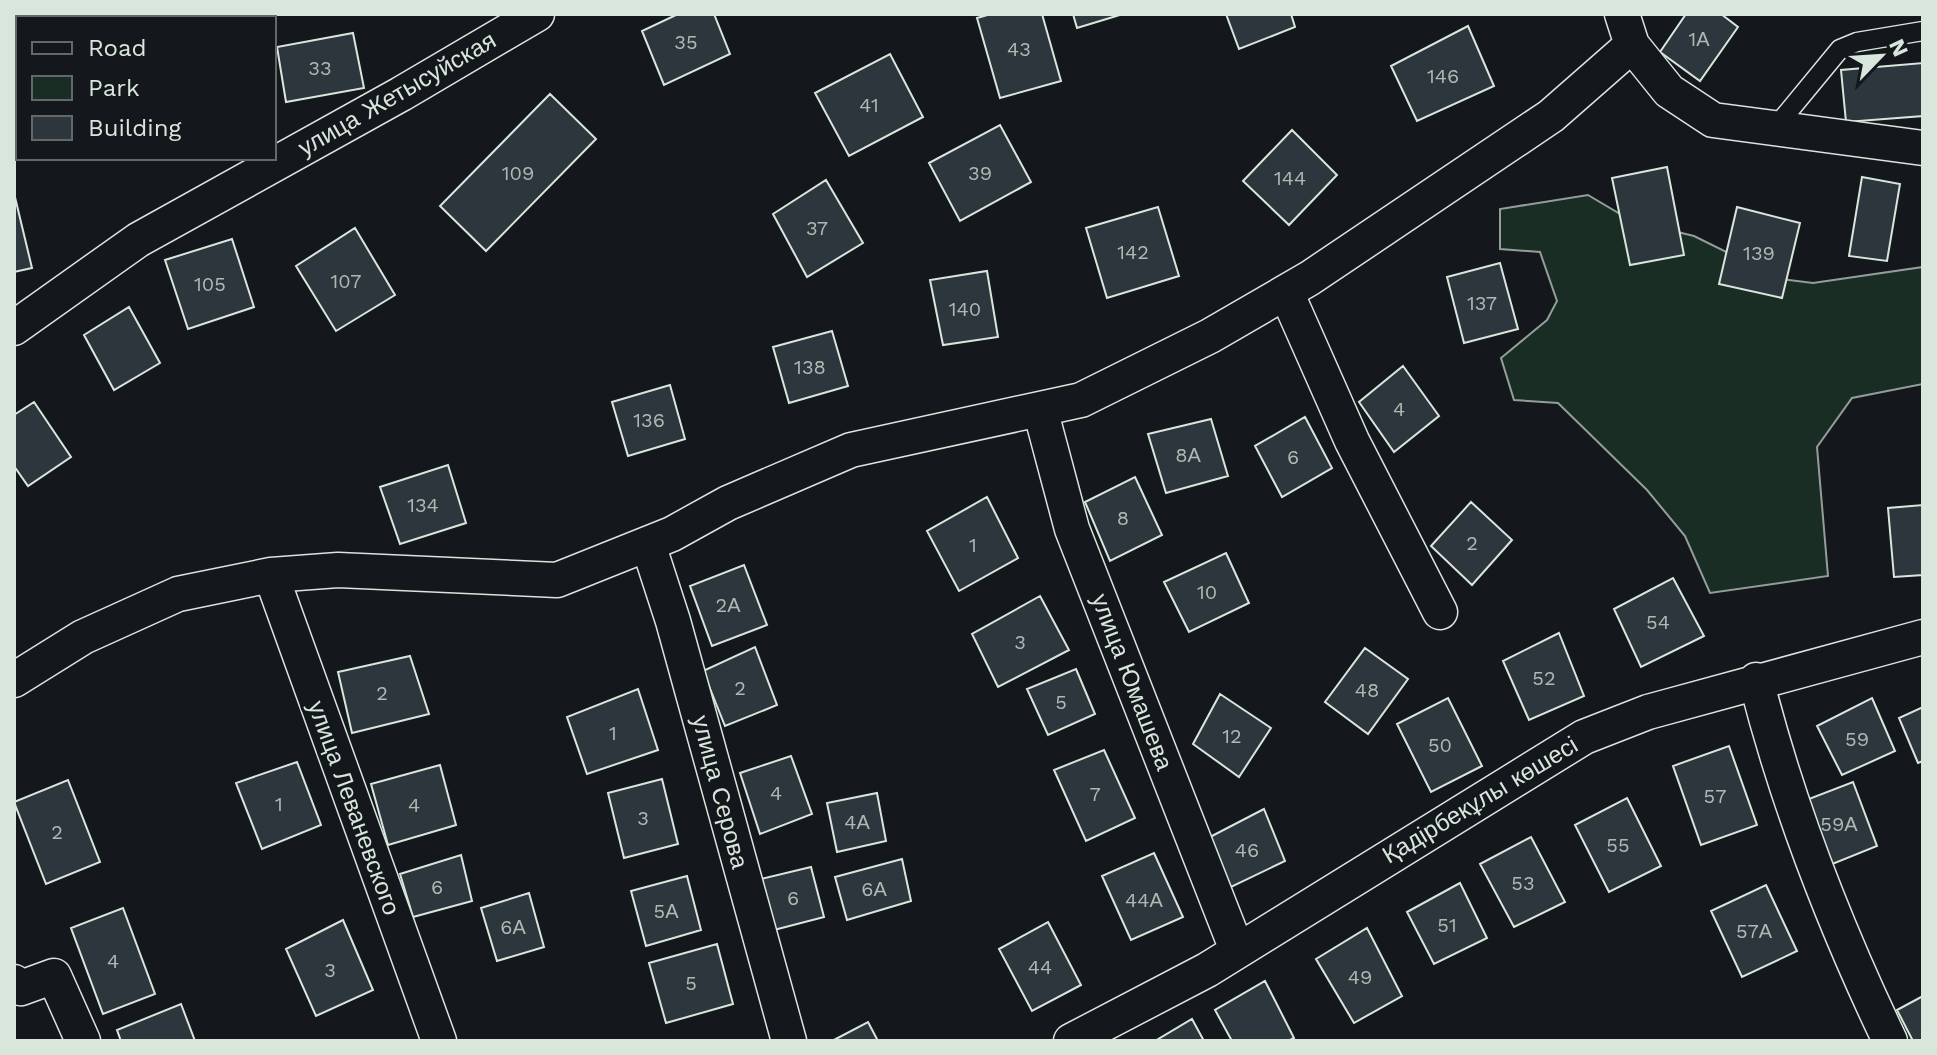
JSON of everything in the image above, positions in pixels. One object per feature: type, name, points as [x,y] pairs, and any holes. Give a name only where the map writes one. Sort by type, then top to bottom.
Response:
[{"type":"street","name":"улица Жетысуйская","points":[[14,328],[138,240],[401,94],[537,14]]},
{"type":"street","points":[[14,680],[83,637],[178,594],[271,575],[338,570],[557,580],[648,544],[728,503],[851,450],[1081,400],[1210,336],[1286,292],[1551,116],[1627,30],[1669,91],[1713,120],[1923,148]]},
{"type":"street","points":[[1286,292],[1352,441],[1440,612]]},
{"type":"street","name":"улица Юмашева","points":[[1040,409],[1072,529],[1237,950]]},
{"type":"street","name":"улица Серова","points":[[648,544],[673,621],[789,1041]]},
{"type":"street","name":"улица Леваневского","points":[[271,575],[439,1041]]},
{"type":"street","name":"Қадірбекұлы көшесі","points":[[1071,1041],[1237,950],[1584,737],[1648,712],[1756,680],[1923,637]]},
{"type":"street","points":[[1756,680],[1774,752],[1824,899],[1890,1041]]},
{"type":"street","points":[[14,982],[21,988],[54,976],[83,1041]]},
{"type":"lane","points":[[1774,129],[1840,49],[1857,42],[1923,31]]},
{"type":"green space","points":[[1588,195],[1632,221],[1694,236],[1781,279],[1813,283],[1923,267],[1923,384],[1852,398],[1817,447],[1828,576],[1710,593],[1685,536],[1647,490],[1558,403],[1514,400],[1501,358],[1547,320],[1557,301],[1540,252],[1500,249],[1500,209]]},
{"type":"building","points":[[678,14],[714,14],[730,54],[664,85],[642,31]]},
{"type":"building","points":[[991,14],[1042,14],[1061,81],[1000,98],[977,18]]},
{"type":"building","points":[[1073,14],[1123,14],[1077,28]]},
{"type":"building","points":[[1226,14],[1291,14],[1295,27],[1239,49]]},
{"type":"building","points":[[1686,14],[1721,14],[1738,27],[1700,81],[1660,52]]},
{"type":"building","points":[[1468,26],[1494,86],[1417,121],[1391,66]]},
{"type":"building","points":[[353,33],[364,88],[286,102],[277,47]]},
{"type":"building","points":[[890,54],[923,117],[849,156],[815,93]]},
{"type":"building","points":[[1923,63],[1923,116],[1846,122],[1841,70]]},
{"type":"building","points":[[550,94],[596,139],[486,251],[440,206]]},
{"type":"building","points":[[1000,125],[1031,182],[960,221],[929,163]]},
{"type":"building","points":[[1292,130],[1337,175],[1289,225],[1243,181]]},
{"type":"building","points":[[1667,167],[1684,255],[1630,265],[1612,178]]},
{"type":"building","points":[[1862,177],[1900,184],[1887,261],[1849,256]]},
{"type":"building","points":[[826,180],[863,243],[807,277],[773,214]]},
{"type":"building","points":[[14,193],[32,268],[14,272]]},
{"type":"building","points":[[1158,207],[1179,276],[1107,298],[1086,228]]},
{"type":"building","points":[[1737,207],[1800,223],[1782,298],[1719,284]]},
{"type":"building","points":[[355,228],[395,295],[336,331],[296,266]]},
{"type":"building","points":[[232,239],[254,307],[188,329],[165,260]]},
{"type":"building","points":[[1500,263],[1518,329],[1464,343],[1447,277]]},
{"type":"building","points":[[987,271],[998,337],[943,345],[930,280]]},
{"type":"building","points":[[129,307],[160,363],[114,390],[84,335]]},
{"type":"building","points":[[832,331],[848,386],[789,403],[773,347]]},
{"type":"building","points":[[1403,366],[1439,416],[1394,452],[1359,402]]},
{"type":"building","points":[[670,385],[685,439],[628,456],[612,402]]},
{"type":"building","points":[[34,402],[71,457],[28,486],[14,466],[14,415]]},
{"type":"building","points":[[1305,417],[1332,468],[1282,497],[1255,446]]},
{"type":"building","points":[[1211,419],[1228,476],[1166,493],[1148,434]]},
{"type":"building","points":[[448,465],[466,523],[400,544],[380,487]]},
{"type":"building","points":[[1135,477],[1162,535],[1110,561],[1085,502]]},
{"type":"building","points":[[987,497],[1018,558],[959,591],[927,531]]},
{"type":"building","points":[[1471,502],[1512,540],[1472,585],[1431,546]]},
{"type":"building","points":[[1923,505],[1923,575],[1894,577],[1888,508]]},
{"type":"building","points":[[1226,553],[1249,603],[1189,632],[1164,582]]},
{"type":"building","points":[[744,565],[767,625],[712,646],[690,586]]},
{"type":"building","points":[[1673,578],[1704,636],[1641,667],[1614,609]]},
{"type":"building","points":[[1040,596],[1069,650],[998,687],[972,634]]},
{"type":"building","points":[[1559,633],[1584,696],[1529,720],[1503,661]]},
{"type":"building","points":[[755,647],[777,705],[725,726],[703,671]]},
{"type":"building","points":[[1365,648],[1408,679],[1368,734],[1325,702]]},
{"type":"building","points":[[410,656],[429,714],[352,733],[338,672]]},
{"type":"building","points":[[1076,669],[1095,714],[1048,735],[1027,689]]},
{"type":"building","points":[[638,689],[658,750],[587,774],[567,717]]},
{"type":"building","points":[[1220,694],[1271,728],[1239,777],[1193,744]]},
{"type":"building","points":[[1448,698],[1482,766],[1431,792],[1397,724]]},
{"type":"building","points":[[1872,698],[1895,751],[1842,775],[1817,726]]},
{"type":"building","points":[[1923,707],[1923,761],[1918,763],[1899,718]]},
{"type":"building","points":[[1729,746],[1757,825],[1701,845],[1673,766]]},
{"type":"building","points":[[1104,750],[1135,818],[1086,841],[1054,770]]},
{"type":"building","points":[[791,756],[812,814],[760,834],[740,773]]},
{"type":"building","points":[[297,762],[321,825],[262,849],[236,783]]},
{"type":"building","points":[[440,765],[456,825],[388,845],[371,784]]},
{"type":"building","points":[[662,779],[678,844],[624,858],[608,793]]},
{"type":"building","points":[[68,780],[100,862],[46,884],[14,802]]},
{"type":"building","points":[[1853,782],[1877,846],[1825,867],[1801,802]]},
{"type":"building","points":[[877,793],[886,841],[837,852],[827,803]]},
{"type":"building","points":[[1627,798],[1661,866],[1609,892],[1575,825]]},
{"type":"building","points":[[1264,809],[1285,861],[1231,887],[1208,838]]},
{"type":"building","points":[[1531,837],[1565,902],[1514,927],[1480,864]]},
{"type":"building","points":[[1154,853],[1183,917],[1131,940],[1102,876]]},
{"type":"building","points":[[461,855],[472,901],[413,917],[400,874]]},
{"type":"building","points":[[902,859],[911,901],[847,920],[835,877]]},
{"type":"building","points":[[811,867],[824,917],[774,930],[761,879]]},
{"type":"building","points":[[687,876],[701,930],[646,946],[631,891]]},
{"type":"building","points":[[1460,883],[1487,938],[1434,964],[1407,912]]},
{"type":"building","points":[[1766,885],[1797,951],[1742,977],[1711,911]]},
{"type":"building","points":[[529,893],[544,947],[497,961],[481,908]]},
{"type":"building","points":[[123,908],[155,994],[103,1014],[71,928]]},
{"type":"building","points":[[343,920],[373,990],[316,1016],[286,949]]},
{"type":"building","points":[[1048,922],[1081,985],[1032,1011],[999,949]]},
{"type":"building","points":[[1367,928],[1402,996],[1354,1023],[1316,959]]},
{"type":"building","points":[[717,944],[733,1004],[666,1023],[649,963]]},
{"type":"building","points":[[1265,981],[1294,1038],[1288,1041],[1232,1041],[1215,1010]]},
{"type":"building","points":[[1923,996],[1923,1041],[1913,1041],[1897,1010]]},
{"type":"building","points":[[181,1004],[195,1041],[121,1041],[117,1030]]},
{"type":"building","points":[[1192,1019],[1204,1041],[1155,1041]]},
{"type":"building","points":[[868,1022],[878,1041],[832,1041]]}]
